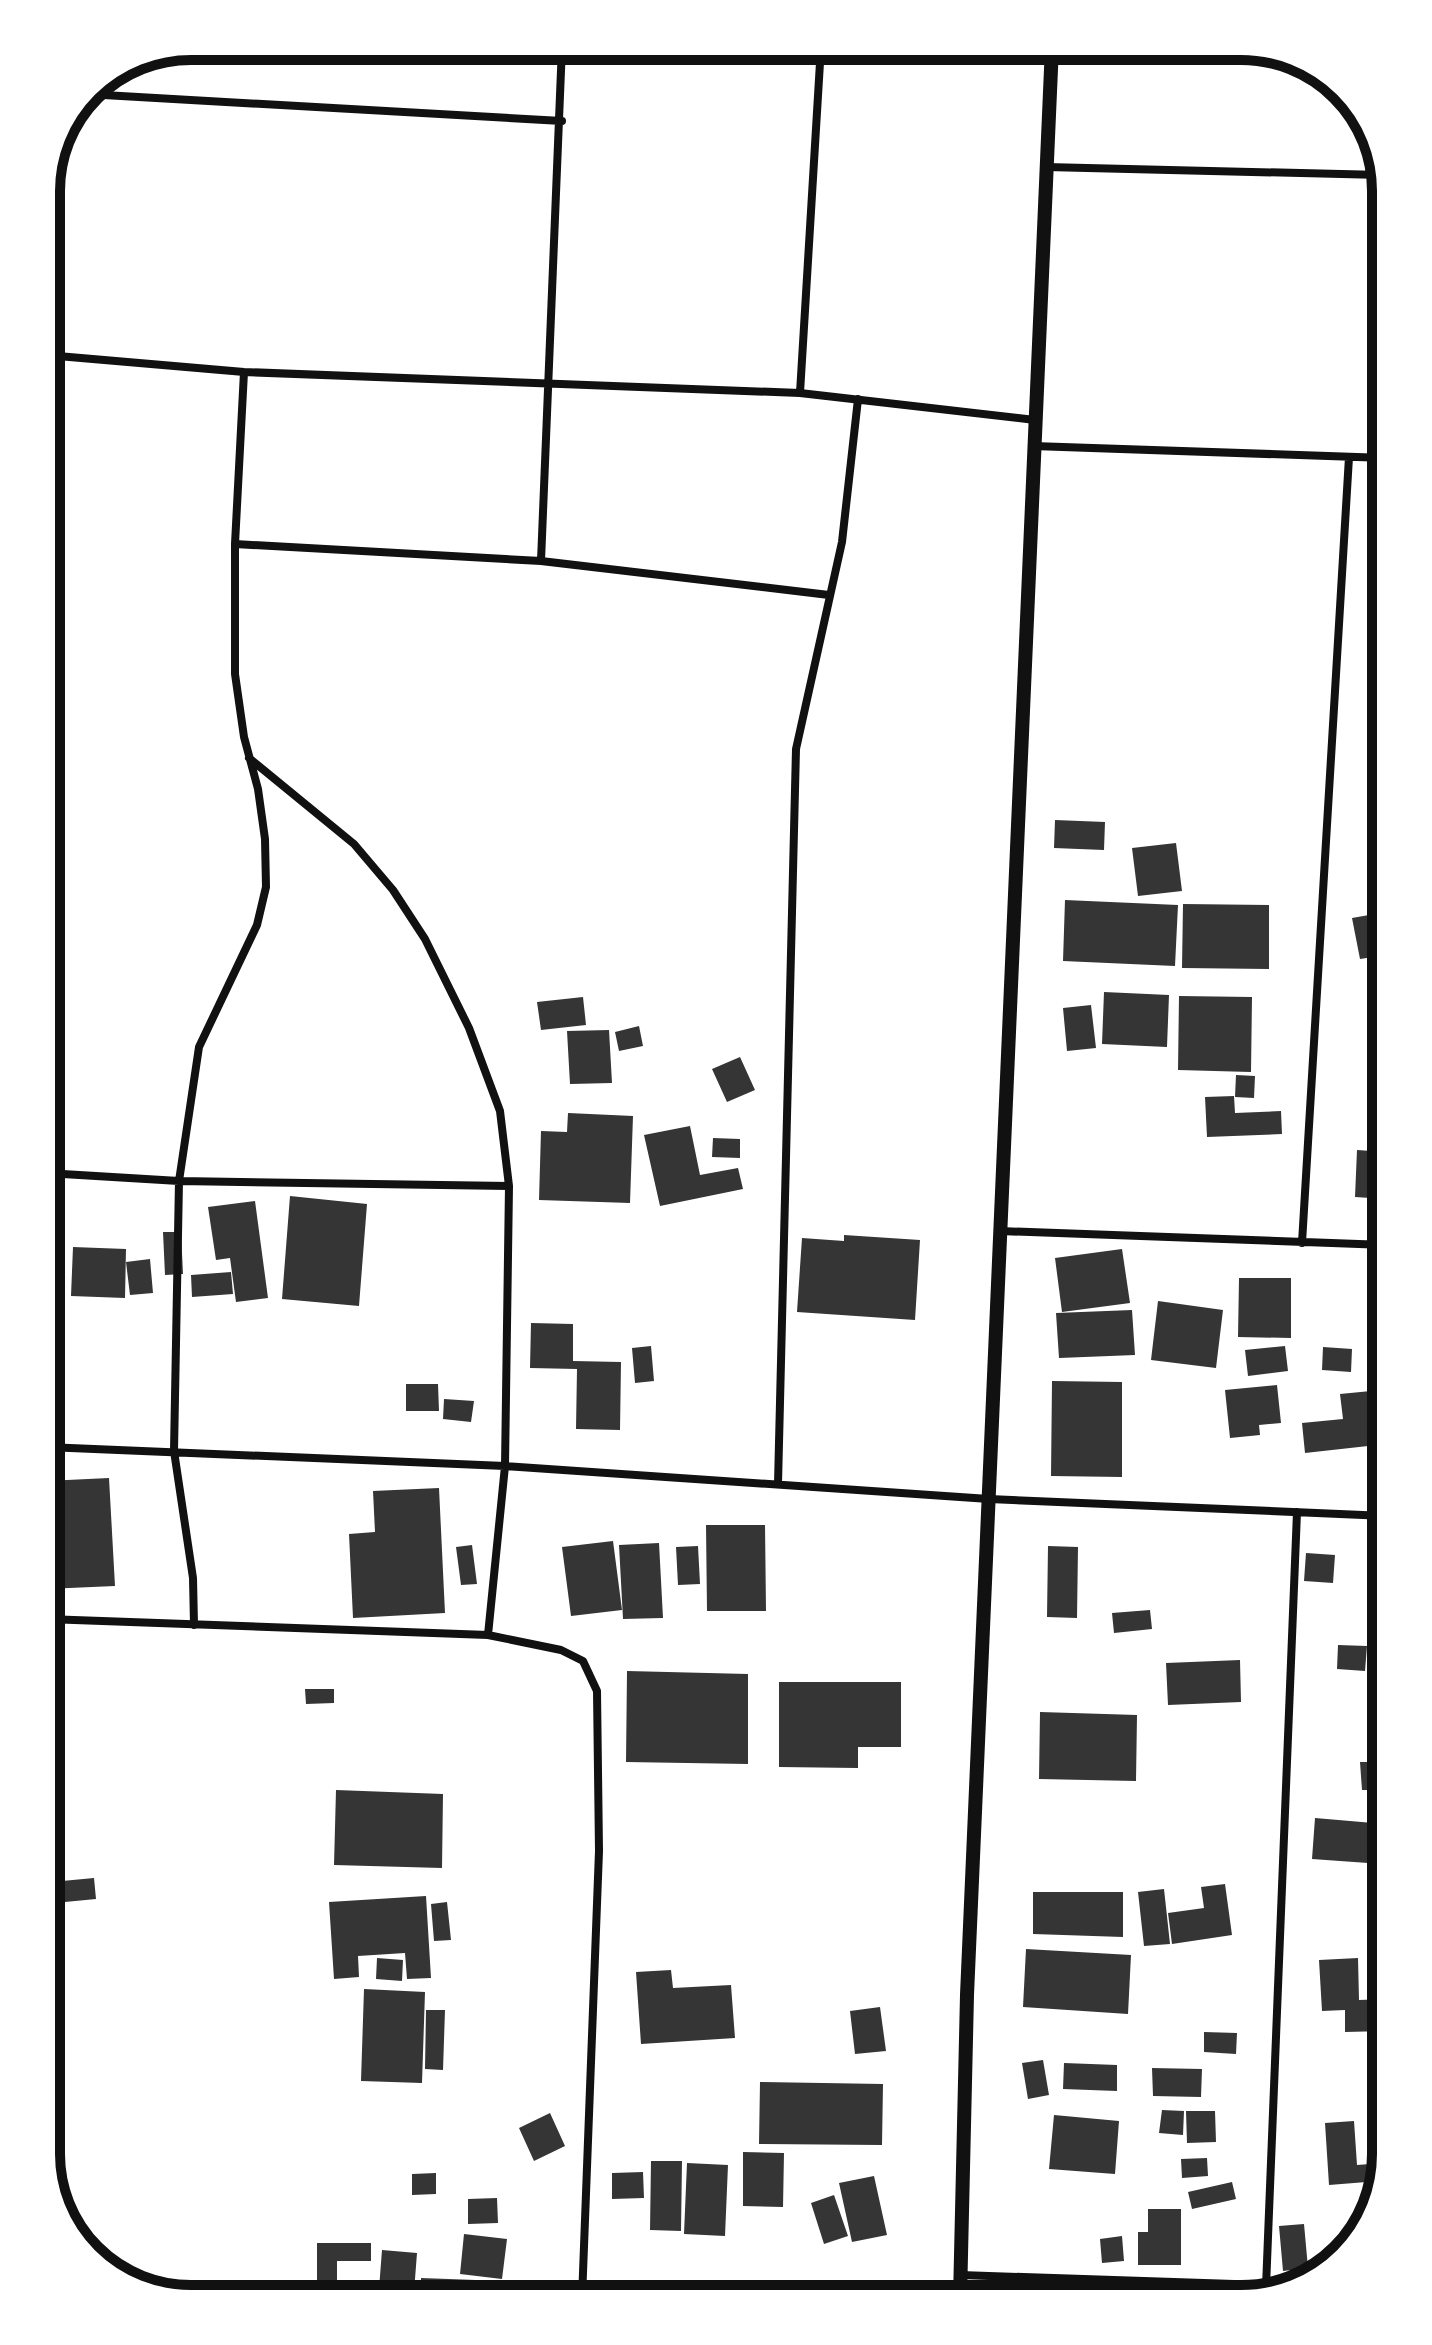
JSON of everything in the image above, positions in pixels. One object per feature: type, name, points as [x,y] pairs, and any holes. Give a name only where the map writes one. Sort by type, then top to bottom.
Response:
[{"type":"street","points":[[541,561],[547,382],[562,121],[562,60]]},
{"type":"street","points":[[800,393],[820,60]]},
{"type":"street","points":[[960,2285],[967,1995],[1051,60]]},
{"type":"street","points":[[103,95],[562,121]]},
{"type":"street","points":[[1046,167],[1370,175]]},
{"type":"street","points":[[60,356],[244,372],[800,393],[1035,420]]},
{"type":"street","points":[[194,1625],[193,1578],[174,1451],[179,1181],[199,1047],[257,925],[266,887],[263,827],[235,674],[235,544],[244,372]]},
{"type":"street","points":[[778,1484],[796,749],[842,542],[858,399]]},
{"type":"street","points":[[1033,446],[1372,458]]},
{"type":"street","points":[[1302,1243],[1349,457]]},
{"type":"street","points":[[235,544],[541,561],[829,595]]},
{"type":"street","points":[[249,758],[354,844],[393,890],[425,939],[469,1028],[500,1111],[509,1186],[505,1466],[488,1635]]},
{"type":"street","points":[[60,1174],[179,1181],[509,1186]]},
{"type":"street","points":[[999,1231],[1372,1245]]},
{"type":"street","points":[[60,1447],[505,1466],[989,1499],[1372,1515]]},
{"type":"street","points":[[1266,2282],[1297,1512]]},
{"type":"street","points":[[60,1620],[488,1635],[561,1650],[583,1661],[597,1691],[599,1851],[583,2285]]},
{"type":"street","points":[[960,2275],[1215,2285]]},
{"type":"building","points":[[1055,820],[1105,822],[1104,850],[1054,848]]},
{"type":"building","points":[[1176,843],[1182,891],[1138,896],[1132,848]]},
{"type":"building","points":[[1065,900],[1178,905],[1175,966],[1063,961]]},
{"type":"building","points":[[1183,904],[1269,905],[1269,969],[1182,968]]},
{"type":"building","points":[[1372,914],[1372,957],[1360,959],[1352,918]]},
{"type":"building","points":[[1104,992],[1169,995],[1167,1047],[1102,1044]]},
{"type":"building","points":[[1179,996],[1252,997],[1251,1072],[1178,1070]]},
{"type":"building","points":[[583,997],[586,1025],[541,1030],[537,1002]]},
{"type":"building","points":[[1091,1005],[1096,1048],[1067,1051],[1063,1008]]},
{"type":"building","points":[[639,1026],[643,1046],[619,1051],[615,1032]]},
{"type":"building","points":[[609,1030],[612,1083],[570,1084],[567,1031]]},
{"type":"building","points":[[740,1057],[755,1090],[727,1102],[712,1069]]},
{"type":"building","points":[[1236,1075],[1255,1076],[1254,1098],[1235,1097]]},
{"type":"building","points":[[1234,1096],[1235,1113],[1281,1111],[1282,1134],[1207,1137],[1205,1097]]},
{"type":"building","points":[[568,1113],[633,1116],[630,1203],[539,1200],[541,1131],[567,1132]]},
{"type":"building","points":[[690,1126],[700,1175],[738,1168],[743,1189],[660,1206],[644,1135]]},
{"type":"building","points":[[713,1138],[740,1139],[740,1158],[712,1157]]},
{"type":"building","points":[[1357,1150],[1372,1151],[1372,1198],[1355,1197]]},
{"type":"building","points":[[290,1196],[367,1204],[359,1306],[282,1299]]},
{"type":"building","points":[[255,1201],[268,1298],[236,1302],[230,1258],[216,1260],[208,1207]]},
{"type":"building","points":[[163,1232],[181,1232],[183,1274],[165,1275]]},
{"type":"building","points":[[844,1235],[920,1240],[915,1320],[797,1312],[802,1238],[844,1241]]},
{"type":"building","points":[[73,1247],[126,1249],[125,1298],[71,1296]]},
{"type":"building","points":[[1122,1249],[1130,1303],[1062,1312],[1055,1258]]},
{"type":"building","points":[[150,1259],[153,1293],[130,1295],[126,1262]]},
{"type":"building","points":[[231,1272],[233,1294],[192,1297],[191,1275]]},
{"type":"building","points":[[1239,1278],[1291,1278],[1291,1338],[1238,1337]]},
{"type":"building","points":[[1158,1301],[1223,1310],[1216,1368],[1151,1360]]},
{"type":"building","points":[[1132,1310],[1135,1355],[1059,1358],[1056,1313]]},
{"type":"building","points":[[531,1323],[573,1324],[573,1361],[621,1362],[620,1430],[576,1429],[577,1369],[530,1368]]},
{"type":"building","points":[[651,1346],[654,1381],[635,1383],[632,1348]]},
{"type":"building","points":[[1285,1346],[1288,1371],[1248,1376],[1245,1350]]},
{"type":"building","points":[[1323,1347],[1352,1349],[1351,1372],[1322,1370]]},
{"type":"building","points":[[1052,1381],[1122,1382],[1122,1477],[1051,1476]]},
{"type":"building","points":[[406,1384],[438,1384],[439,1411],[406,1411]]},
{"type":"building","points":[[1277,1385],[1281,1423],[1259,1425],[1260,1435],[1230,1438],[1225,1390]]},
{"type":"building","points":[[1371,1391],[1372,1446],[1305,1453],[1302,1423],[1343,1419],[1340,1394]]},
{"type":"building","points":[[444,1399],[474,1401],[471,1422],[443,1419]]},
{"type":"building","points":[[109,1478],[115,1586],[60,1588],[60,1480]]},
{"type":"building","points":[[439,1488],[445,1613],[353,1618],[349,1534],[375,1532],[373,1491]]},
{"type":"building","points":[[706,1525],[765,1525],[766,1611],[707,1611]]},
{"type":"building","points":[[613,1541],[622,1610],[571,1616],[562,1547]]},
{"type":"building","points":[[659,1543],[663,1618],[623,1619],[619,1545]]},
{"type":"building","points":[[472,1545],[477,1584],[461,1585],[456,1547]]},
{"type":"building","points":[[698,1546],[700,1584],[678,1585],[676,1547]]},
{"type":"building","points":[[1048,1546],[1078,1547],[1077,1618],[1047,1617]]},
{"type":"building","points":[[1306,1553],[1335,1555],[1333,1583],[1304,1581]]},
{"type":"building","points":[[1150,1610],[1152,1629],[1114,1633],[1112,1613]]},
{"type":"building","points":[[1338,1645],[1367,1646],[1365,1671],[1337,1669]]},
{"type":"building","points":[[1240,1660],[1241,1702],[1168,1705],[1166,1663]]},
{"type":"building","points":[[627,1671],[748,1674],[748,1764],[626,1762]]},
{"type":"building","points":[[779,1682],[901,1682],[901,1747],[858,1747],[858,1768],[779,1767]]},
{"type":"building","points":[[305,1689],[334,1689],[334,1703],[306,1704]]},
{"type":"building","points":[[1040,1712],[1137,1715],[1136,1781],[1039,1779]]},
{"type":"building","points":[[1360,1762],[1372,1762],[1372,1790],[1362,1790]]},
{"type":"building","points":[[336,1790],[443,1794],[442,1868],[334,1865]]},
{"type":"building","points":[[1315,1818],[1372,1823],[1372,1863],[1312,1859]]},
{"type":"building","points":[[94,1878],[96,1899],[65,1902],[62,1881]]},
{"type":"building","points":[[1225,1884],[1232,1935],[1172,1944],[1168,1913],[1204,1908],[1201,1887]]},
{"type":"building","points":[[1164,1889],[1170,1944],[1144,1946],[1138,1892]]},
{"type":"building","points":[[1033,1892],[1123,1892],[1123,1937],[1033,1934]]},
{"type":"building","points":[[426,1896],[431,1978],[407,1979],[405,1953],[358,1956],[359,1977],[334,1979],[329,1902]]},
{"type":"building","points":[[447,1902],[451,1940],[434,1941],[431,1904]]},
{"type":"building","points":[[1026,1949],[1131,1955],[1128,2014],[1023,2007]]},
{"type":"building","points":[[377,1958],[403,1960],[402,1981],[376,1979]]},
{"type":"building","points":[[1358,1958],[1359,2000],[1372,2000],[1372,2031],[1345,2032],[1345,2010],[1322,2011],[1319,1960]]},
{"type":"building","points":[[671,1970],[673,1988],[731,1985],[735,2038],[641,2044],[636,1972]]},
{"type":"building","points":[[364,1989],[425,1992],[422,2083],[361,2081]]},
{"type":"building","points":[[880,2007],[886,2051],[855,2054],[850,2011]]},
{"type":"building","points":[[426,2010],[445,2010],[443,2070],[425,2069]]},
{"type":"building","points":[[1204,2032],[1237,2033],[1236,2054],[1204,2052]]},
{"type":"building","points":[[1043,2060],[1049,2095],[1028,2099],[1022,2063]]},
{"type":"building","points":[[1064,2063],[1117,2065],[1117,2091],[1063,2089]]},
{"type":"building","points":[[1152,2068],[1202,2069],[1201,2097],[1153,2096]]},
{"type":"building","points":[[760,2082],[883,2084],[882,2145],[759,2144]]},
{"type":"building","points":[[1162,2110],[1184,2111],[1183,2135],[1159,2133]]},
{"type":"building","points":[[1186,2111],[1215,2111],[1216,2142],[1187,2143]]},
{"type":"building","points":[[550,2113],[565,2146],[534,2161],[519,2128]]},
{"type":"building","points":[[1054,2115],[1119,2121],[1115,2174],[1049,2169]]},
{"type":"building","points":[[1354,2121],[1357,2165],[1371,2164],[1369,2182],[1329,2185],[1325,2123]]},
{"type":"building","points":[[1370,2129],[1372,2129],[1372,2159]]},
{"type":"building","points":[[743,2152],[784,2153],[783,2207],[743,2206]]},
{"type":"building","points":[[1207,2158],[1208,2176],[1182,2178],[1181,2159]]},
{"type":"building","points":[[651,2161],[682,2161],[681,2231],[650,2230]]},
{"type":"building","points":[[687,2163],[728,2165],[725,2236],[684,2234]]},
{"type":"building","points":[[643,2172],[644,2198],[612,2199],[612,2173]]},
{"type":"building","points":[[436,2173],[436,2194],[412,2195],[412,2174]]},
{"type":"building","points":[[874,2176],[887,2235],[852,2242],[839,2183]]},
{"type":"building","points":[[1232,2182],[1236,2199],[1192,2209],[1188,2192]]},
{"type":"building","points":[[834,2195],[848,2236],[824,2244],[811,2203]]},
{"type":"building","points":[[497,2198],[498,2223],[468,2224],[468,2199]]},
{"type":"building","points":[[1148,2209],[1181,2209],[1181,2265],[1138,2265],[1138,2232],[1148,2232]]},
{"type":"building","points":[[1304,2224],[1308,2266],[1283,2271],[1279,2226]]},
{"type":"building","points":[[464,2234],[507,2239],[502,2279],[460,2274]]},
{"type":"building","points":[[1122,2236],[1124,2261],[1102,2263],[1100,2239]]},
{"type":"building","points":[[317,2243],[371,2243],[371,2261],[337,2261],[337,2285],[317,2285]]},
{"type":"building","points":[[382,2250],[417,2253],[415,2285],[379,2285]]},
{"type":"building","points":[[421,2278],[503,2281],[503,2285],[421,2285]]}]
